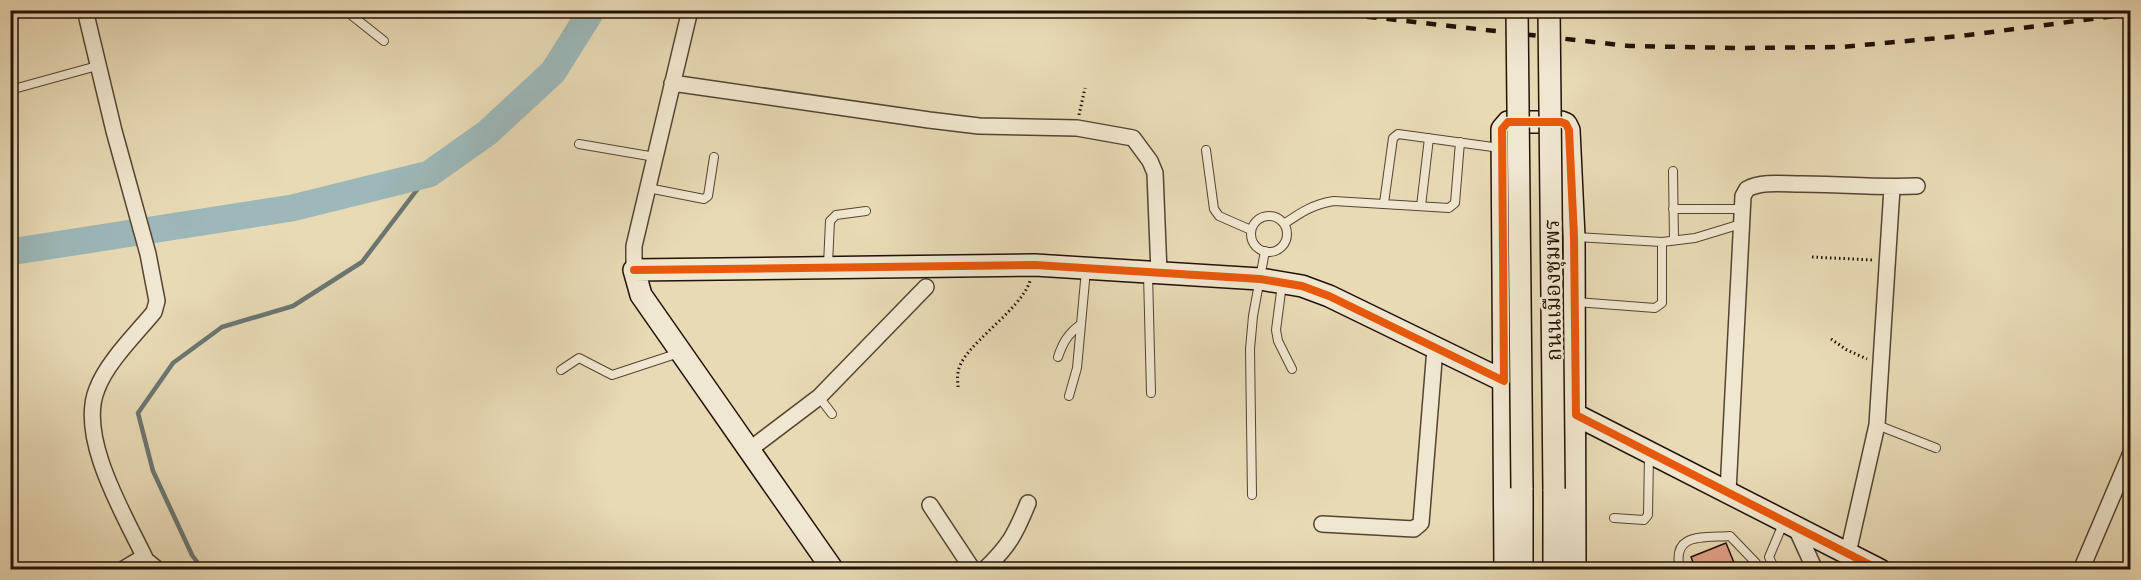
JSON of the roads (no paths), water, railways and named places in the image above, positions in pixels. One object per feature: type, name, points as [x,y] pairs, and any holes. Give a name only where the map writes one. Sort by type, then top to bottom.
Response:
[{"type":"street","points":[[85,10],[148,254],[157,301],[154,312],[104,373],[96,390],[93,417],[95,445],[106,476],[152,565]]},
{"type":"street","points":[[690,10],[634,246],[634,270],[641,296],[833,570]]},
{"type":"street","name":"ถนนเมืองชุมพร","points":[[1517,10],[1522,570]]},
{"type":"street","name":"ถนนเมืองชุมพร","points":[[1549,10],[1554,570]]},
{"type":"street","points":[[672,83],[979,126],[1077,128],[1133,138],[1150,160],[1155,174],[1154,273]]},
{"type":"street","points":[[1505,570],[1501,148],[1502,129],[1508,122],[1561,122],[1566,124],[1569,130],[1575,302],[1575,570]]},
{"type":"street","points":[[1728,492],[1743,196],[1747,189],[1763,184],[1850,184],[1892,188],[1917,186]]},
{"type":"street","points":[[1851,560],[1877,425],[1892,188]]},
{"type":"street","points":[[634,270],[1035,265],[1260,279],[1302,286],[1329,296],[1504,381]]},
{"type":"street","points":[[748,450],[819,397],[926,287]]},
{"type":"street","points":[[1322,524],[1414,529],[1421,523],[1435,348]]},
{"type":"street","points":[[1576,415],[1790,523],[1851,560],[1880,570]]},
{"type":"street","points":[[2081,570],[2126,477],[2130,455]]},
{"type":"street","points":[[984,570],[1005,549],[1018,529],[1028,503]]},
{"type":"street","points":[[930,505],[973,570]]},
{"type":"street","points":[[1790,523],[1815,570]]},
{"type":"street","points":[[122,570],[136,561],[152,565]]},
{"type":"lane","points":[[345,10],[384,41]]},
{"type":"lane","points":[[10,90],[98,66]]},
{"type":"lane","points":[[1384,203],[1393,138],[1398,134],[1501,148]]},
{"type":"lane","points":[[1421,206],[1429,138]]},
{"type":"lane","points":[[1284,224],[1317,204],[1334,201],[1449,208],[1455,203],[1460,142]]},
{"type":"lane","points":[[579,144],[655,157]]},
{"type":"lane","points":[[1206,150],[1214,209],[1219,216],[1251,230]]},
{"type":"lane","points":[[648,188],[704,198],[708,196],[714,157]]},
{"type":"lane","points":[[1673,171],[1674,240]]},
{"type":"lane","points":[[1673,209],[1742,217]]},
{"type":"lane","points":[[828,266],[830,221],[836,215],[866,211]]},
{"type":"lane","points":[[1272,216],[1284,224],[1286,238],[1283,244],[1272,252],[1265,251],[1258,249],[1254,244],[1251,230],[1259,219],[1272,216]]},
{"type":"lane","points":[[1574,237],[1662,242],[1695,238],[1742,217]]},
{"type":"lane","points":[[1575,302],[1655,308],[1662,303],[1662,242]]},
{"type":"lane","points":[[1252,495],[1250,349],[1265,251]]},
{"type":"lane","points":[[1069,396],[1077,368],[1086,268]]},
{"type":"lane","points":[[1151,393],[1154,273]]},
{"type":"lane","points":[[1282,282],[1276,330],[1278,341],[1292,369]]},
{"type":"lane","points":[[1058,357],[1063,342],[1081,324]]},
{"type":"lane","points":[[561,370],[579,358],[612,375],[681,352]]},
{"type":"lane","points":[[819,397],[832,414]]},
{"type":"lane","points":[[1877,425],[1936,448]]},
{"type":"lane","points":[[1614,518],[1644,520],[1648,515],[1649,452]]},
{"type":"lane","points":[[1680,570],[1677,559],[1679,548],[1684,541],[1730,536],[1755,566],[1769,557],[1790,523]]},
{"type":"lane","points":[[1769,557],[1775,570]]},
{"type":"waterway","points":[[10,252],[292,208],[429,174],[487,133],[553,72],[592,10]]},
{"type":"waterway","points":[[203,570],[192,555],[153,471],[138,413],[173,363],[222,327],[293,306],[362,262],[429,174]]},
{"type":"railway","points":[[1307,10],[1629,46],[1739,48],[1841,47],[1961,36],[2130,14]]}]
